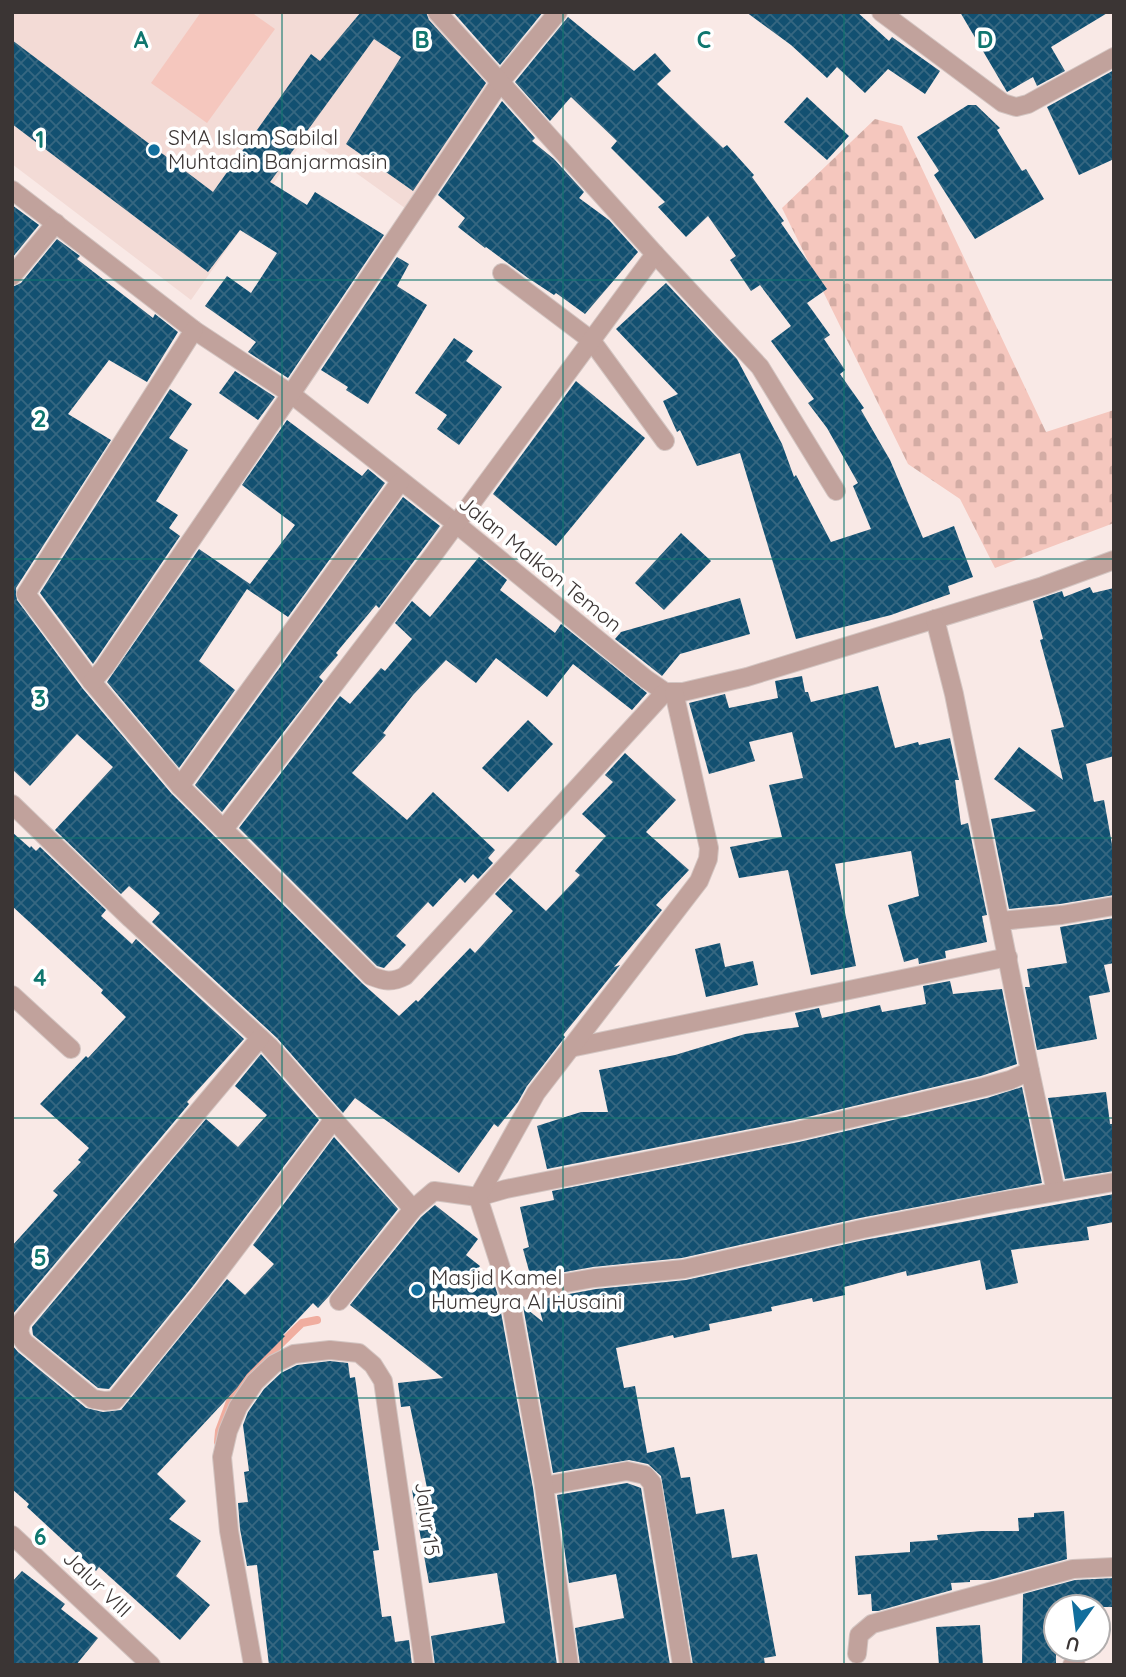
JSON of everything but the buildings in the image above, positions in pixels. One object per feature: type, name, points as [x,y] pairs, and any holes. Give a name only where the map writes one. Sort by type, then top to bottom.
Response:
[{"type":"street","points":[[437,12],[760,366],[836,491]]},
{"type":"street","points":[[92,682],[291,394],[501,81],[558,12]]},
{"type":"street","points":[[881,12],[1003,103],[1016,107],[1028,104],[1114,57]]},
{"type":"street","name":"Jalan Malkon Temon","points":[[12,190],[194,330],[291,394],[646,679],[670,692]]},
{"type":"street","points":[[12,276],[56,223]]},
{"type":"street","points":[[224,828],[655,254]]},
{"type":"street","points":[[502,273],[591,340],[664,442]]},
{"type":"street","points":[[194,330],[26,594],[92,682],[180,786],[371,976],[386,982],[397,981],[405,976],[670,692],[683,692],[747,677],[1042,586],[1114,560]]},
{"type":"street","points":[[180,786],[400,482]]},
{"type":"street","points":[[935,619],[954,694],[1056,1192]]},
{"type":"street","points":[[569,1665],[544,1486],[509,1293],[478,1197],[536,1093],[699,881],[708,859],[709,848],[670,692]]},
{"type":"street","points":[[12,804],[260,1038],[414,1209]]},
{"type":"street","points":[[1001,921],[1114,906]]},
{"type":"street","points":[[570,1048],[1008,957]]},
{"type":"street","points":[[12,995],[71,1049]]},
{"type":"street","points":[[260,1038],[22,1321],[19,1328],[20,1337],[25,1343],[93,1399],[115,1400],[202,1293],[334,1119]]},
{"type":"street","points":[[339,1301],[414,1209],[434,1191],[478,1197],[506,1189],[797,1131],[984,1087],[1030,1071]]},
{"type":"street","points":[[509,1293],[594,1278],[684,1269],[862,1229],[1114,1182]]},
{"type":"street","name":"Jalur 15","points":[[253,1665],[229,1531],[222,1457],[228,1431],[238,1407],[256,1382],[274,1364],[294,1354],[330,1350],[359,1353],[373,1365],[383,1381],[424,1665]]},
{"type":"street","points":[[544,1486],[627,1471],[645,1475],[652,1483],[681,1665]]},
{"type":"street","name":"Jalur VIII","points":[[16,1545],[138,1661]]},
{"type":"street","points":[[858,1654],[859,1635],[872,1624],[1073,1569],[1114,1567]]},
{"type":"shaded area","name":"SMA Islam Sabilal Muhtadin Banjarmasin","points":[[12,12],[432,12],[497,69],[409,211],[306,137],[191,300],[12,164]]},
{"type":"green space","points":[[201,12],[251,12],[275,29],[207,123],[151,83]]},
{"type":"green space","points":[[875,119],[902,126],[1046,432],[1114,410],[1114,523],[995,568],[960,499],[908,464],[782,208]]},
{"type":"waterway","points":[[218,1442],[219,1431],[235,1388],[302,1323],[317,1320]]},
{"type":"place","name":"SMA Islam Sabilal Muhtadin Banjarmasin","points":[[154,150]]},
{"type":"place","name":"Masjid Kamel Humeyra Al Husaini","points":[[417,1290]]}]
